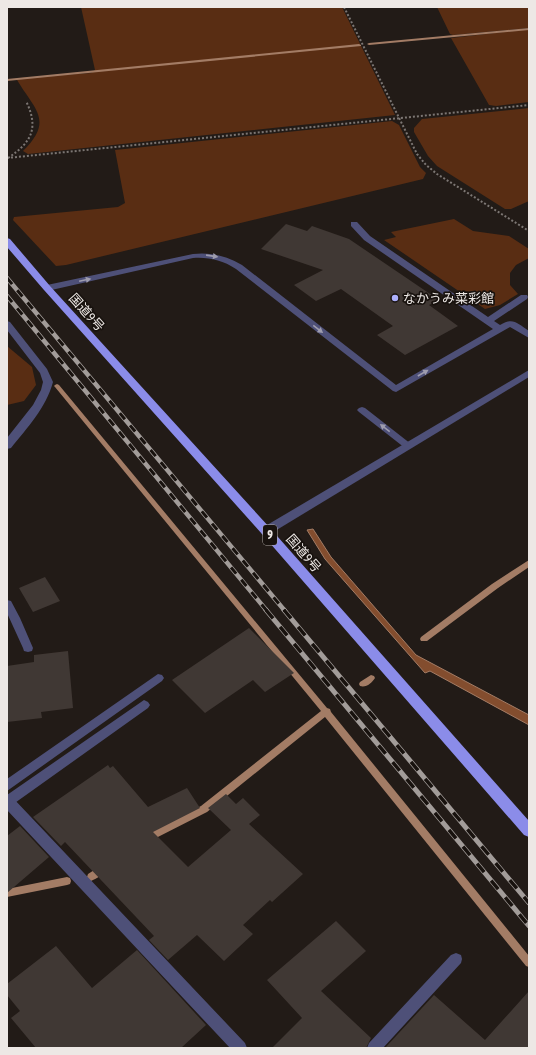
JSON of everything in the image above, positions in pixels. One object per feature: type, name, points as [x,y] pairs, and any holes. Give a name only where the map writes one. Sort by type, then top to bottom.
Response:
[{"type":"highway","name":"国道9号","points":[[7,241],[47,288],[266,531],[529,831]]},
{"type":"street","points":[[7,324],[44,371],[48,383],[32,415],[7,445]]},
{"type":"street","points":[[266,531],[529,373]]},
{"type":"street","points":[[7,801],[240,1048]]},
{"type":"lane","points":[[354,224],[367,238],[499,329]]},
{"type":"lane","points":[[47,288],[193,256],[203,255],[222,258],[239,267],[396,389],[510,323],[529,335]]},
{"type":"lane","points":[[488,321],[524,297]]},
{"type":"lane","points":[[362,410],[408,446]]},
{"type":"lane","points":[[7,604],[28,648]]},
{"type":"lane","points":[[7,786],[158,678]]},
{"type":"lane","points":[[7,801],[144,705]]},
{"type":"lane","points":[[374,1048],[456,958]]},
{"type":"path","points":[[344,7],[417,154],[426,165],[437,174],[529,231]]},
{"type":"path","points":[[7,158],[18,152],[26,144],[34,126],[34,116],[26,101]]},
{"type":"path","points":[[7,158],[529,105]]},
{"type":"shaded area","points":[[81,7],[342,7],[395,115],[28,154],[23,151],[38,131],[38,115],[35,107],[17,80],[20,78],[91,73],[95,70]]},
{"type":"shaded area","points":[[437,7],[529,7],[529,28],[453,35],[450,34]]},
{"type":"shaded area","points":[[529,29],[529,102],[496,106],[489,105],[451,38]]},
{"type":"shaded area","points":[[529,108],[529,201],[511,209],[505,209],[437,166],[428,156],[414,132],[414,128],[422,119]]},
{"type":"shaded area","points":[[392,121],[399,125],[420,167],[426,173],[423,179],[66,265],[56,266],[13,220],[14,217],[118,207],[125,203],[115,150]]},
{"type":"shaded area","points":[[454,219],[473,231],[509,236],[529,249],[529,258],[516,265],[510,273],[510,285],[518,294],[500,305],[485,309],[384,240],[396,237],[391,232]]},
{"type":"shaded area","points":[[7,346],[32,367],[36,385],[24,401],[7,405]]},
{"type":"shaded area","points":[[313,529],[331,557],[416,655],[529,715],[529,725],[430,671],[425,673],[325,559],[307,530]]},
{"type":"building","points":[[286,224],[307,231],[312,226],[349,239],[439,300],[429,305],[458,326],[405,355],[377,335],[393,326],[341,289],[316,301],[294,285],[323,270],[261,249]]},
{"type":"building","points":[[45,577],[60,601],[33,612],[19,588]]},
{"type":"building","points":[[249,628],[294,673],[265,692],[253,680],[205,713],[172,680]]},
{"type":"building","points":[[68,651],[73,708],[41,712],[42,718],[7,722],[7,666],[34,662],[34,655]]},
{"type":"building","points":[[108,765],[110,768],[113,766],[148,807],[187,788],[200,808],[153,832],[188,867],[231,830],[208,808],[226,794],[236,804],[243,798],[260,815],[249,824],[303,874],[272,902],[270,900],[243,925],[253,934],[224,961],[197,935],[168,960],[149,940],[154,936],[65,842],[61,846],[33,817]]},
{"type":"building","points":[[20,826],[49,857],[7,893],[7,836]]},
{"type":"building","points":[[336,921],[366,951],[321,991],[371,1038],[366,1048],[272,1048],[302,1018],[267,980]]},
{"type":"building","points":[[56,946],[92,988],[137,950],[206,1025],[181,1048],[36,1048],[11,1018],[20,1011],[7,995],[7,984]]},
{"type":"building","points":[[529,991],[529,1048],[385,1048],[434,995],[485,1040]]},
{"type":"waterway","points":[[369,44],[529,29]]},
{"type":"waterway","points":[[7,80],[359,45]]},
{"type":"waterway","points":[[57,386],[326,712]]},
{"type":"waterway","points":[[424,639],[495,586],[529,563]]},
{"type":"waterway","points":[[363,684],[371,678]]},
{"type":"waterway","points":[[147,838],[204,809],[326,712]]},
{"type":"waterway","points":[[326,712],[529,963]]},
{"type":"waterway","points":[[91,877],[102,869]]},
{"type":"waterway","points":[[7,893],[67,881]]},
{"type":"railway","points":[[7,278],[285,611]]},
{"type":"railway","points":[[7,296],[267,611]]},
{"type":"railway","points":[[266,610],[529,926]]},
{"type":"railway","points":[[284,610],[529,903]]},
{"type":"place","name":"なかうみ菜彩館","points":[[395,298]]}]
